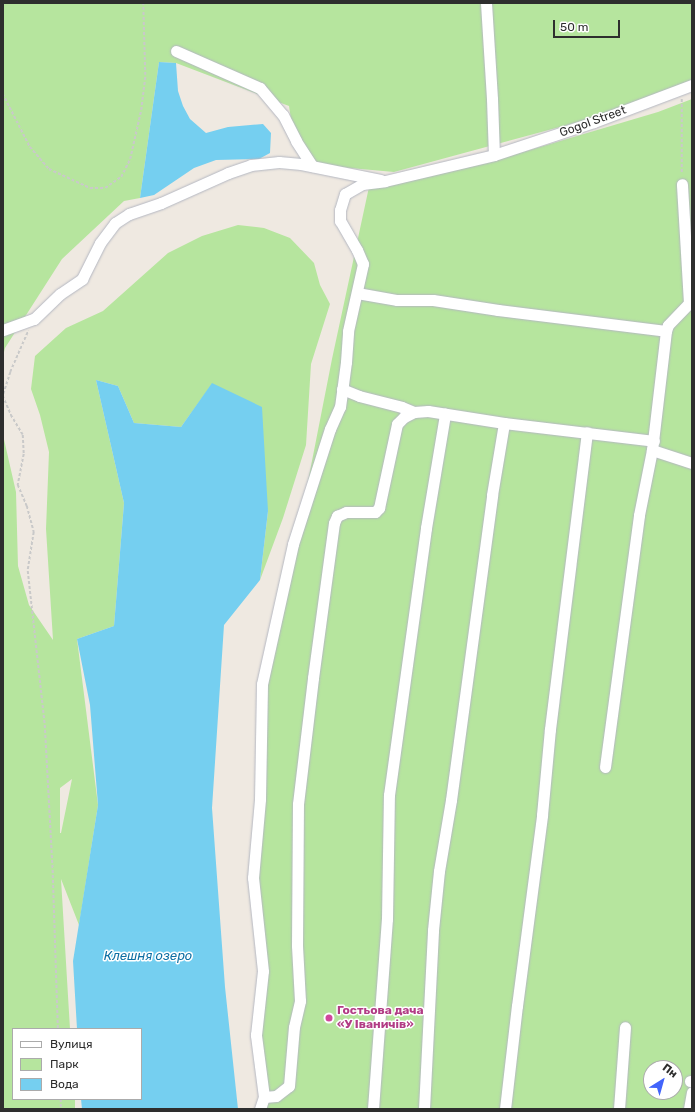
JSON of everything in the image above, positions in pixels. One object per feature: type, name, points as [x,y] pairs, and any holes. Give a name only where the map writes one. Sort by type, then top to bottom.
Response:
[{"type":"street","points":[[486,3],[494,155]]},
{"type":"street","points":[[176,50],[260,88],[283,115],[296,141],[312,166]]},
{"type":"street","name":"Gogol Street","points":[[357,293],[357,284],[363,264],[357,250],[340,221],[340,210],[345,194],[349,190],[362,184],[385,181],[494,155],[594,122],[687,87]]},
{"type":"street","points":[[3,330],[34,319],[60,294],[82,279],[100,243],[115,223],[129,214],[161,204],[228,173],[251,165],[279,162],[363,175],[385,181]]},
{"type":"street","points":[[605,767],[639,515],[653,446],[666,330],[668,325],[690,303],[682,184]]},
{"type":"street","points":[[260,1109],[264,1097],[256,1035],[263,971],[253,878],[260,800],[262,684],[293,544],[330,429],[340,407],[348,332],[357,293],[397,300],[433,300],[498,310],[666,330]]},
{"type":"street","points":[[342,389],[359,396],[402,407],[414,412]]},
{"type":"street","points":[[264,1097],[276,1096],[289,1086],[294,1027],[300,1001],[297,945],[298,796],[334,523],[337,516],[341,513],[374,512],[379,508],[397,424],[404,417],[414,412],[428,411],[504,423],[587,432],[653,446],[692,463]]},
{"type":"street","points":[[373,1109],[387,919],[390,795],[426,528],[445,414]]},
{"type":"street","points":[[424,1109],[432,938],[439,871],[451,800],[492,495],[504,423]]},
{"type":"street","points":[[505,1109],[542,815],[552,713],[587,432]]},
{"type":"street","points":[[619,1109],[625,1027]]},
{"type":"street","points":[[689,1109],[691,1085]]},
{"type":"path","points":[[3,94],[30,147],[49,169],[90,188],[105,188],[121,177],[130,159],[141,110],[145,75],[143,3]]},
{"type":"path","points":[[682,184],[687,87]]},
{"type":"path","points":[[34,319],[10,372],[3,395],[11,415],[23,435],[24,454],[18,485],[27,506],[34,532],[28,571],[45,725],[53,875],[58,1028]]},
{"type":"green space","points":[[3,3],[692,3],[692,83],[608,114],[394,172],[317,165],[292,126],[289,106],[176,63],[159,62],[140,198],[124,201],[62,259],[5,348],[3,356]]},
{"type":"green space","points":[[692,99],[692,1109],[263,1109],[256,746],[332,359],[369,187],[523,152],[658,112]]},
{"type":"green space","points":[[238,225],[264,228],[290,238],[314,263],[320,285],[330,304],[311,364],[306,445],[283,518],[260,580],[268,511],[212,384],[181,427],[134,423],[118,386],[96,380],[124,503],[114,626],[77,639],[98,805],[79,925],[61,879],[70,1028],[12,1028],[12,1100],[75,1100],[75,1109],[3,1109],[3,435],[16,492],[18,566],[29,605],[53,640],[46,529],[49,452],[40,415],[31,389],[35,356],[66,328],[103,311],[168,253],[202,236]],"holes":[[[72,779],[61,833],[60,788]]]},
{"type":"water","points":[[159,62],[176,63],[178,91],[183,106],[190,119],[206,133],[228,127],[263,124],[271,133],[270,153],[259,159],[216,160],[194,168],[154,195],[140,198]]},
{"type":"water","name":"Клешня озеро","points":[[96,380],[118,386],[134,423],[181,427],[212,383],[262,407],[268,511],[260,580],[224,625],[212,808],[225,987],[238,1109],[82,1109],[81,1100],[142,1100],[142,1028],[77,1028],[73,961],[98,805],[90,705],[77,639],[114,626],[124,503]]},
{"type":"place","name":"Гостьова дача «У Іваничів»","points":[[329,1018]]}]
